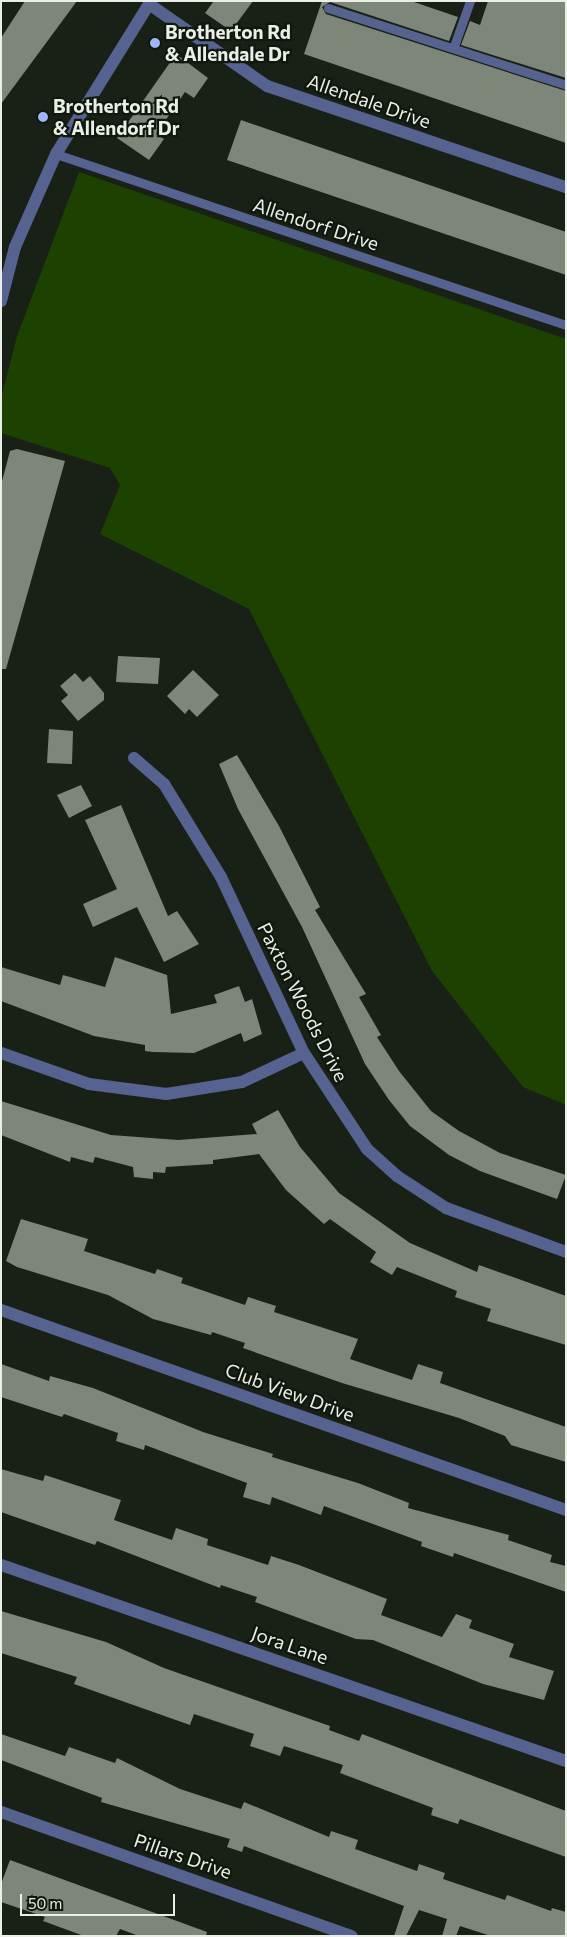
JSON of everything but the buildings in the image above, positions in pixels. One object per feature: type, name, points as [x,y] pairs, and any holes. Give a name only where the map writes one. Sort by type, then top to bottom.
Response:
[{"type":"street","points":[[1,301],[15,248],[56,154],[150,2]]},
{"type":"street","name":"Allendale Drive","points":[[150,2],[267,86],[566,187]]},
{"type":"street","name":"Paxton Woods Drive","points":[[134,758],[164,784],[221,877],[304,1053],[342,1118],[396,1176],[446,1208],[566,1252]]},
{"type":"street","points":[[1,1052],[89,1084],[166,1094],[242,1082],[304,1053]]},
{"type":"street","name":"Club View Drive","points":[[1,1310],[566,1510]]},
{"type":"street","name":"Jora Lane","points":[[1,1565],[566,1761]]},
{"type":"street","name":"Pillars Drive","points":[[1,1812],[352,1936]]},
{"type":"lane","points":[[454,46],[470,1]]},
{"type":"lane","points":[[328,8],[454,46],[566,85]]},
{"type":"lane","name":"Allendorf Drive","points":[[56,154],[566,324]]},
{"type":"green space","points":[[79,172],[566,339],[566,1105],[523,1087],[432,971],[249,609],[100,534],[120,485],[110,468],[1,433],[1,398],[17,336]]},
{"type":"place","name":"Brotherton Rd & Allendale Dr","points":[[155,43]]},
{"type":"place","name":"Brotherton Rd & Allendorf Dr","points":[[43,117]]}]
